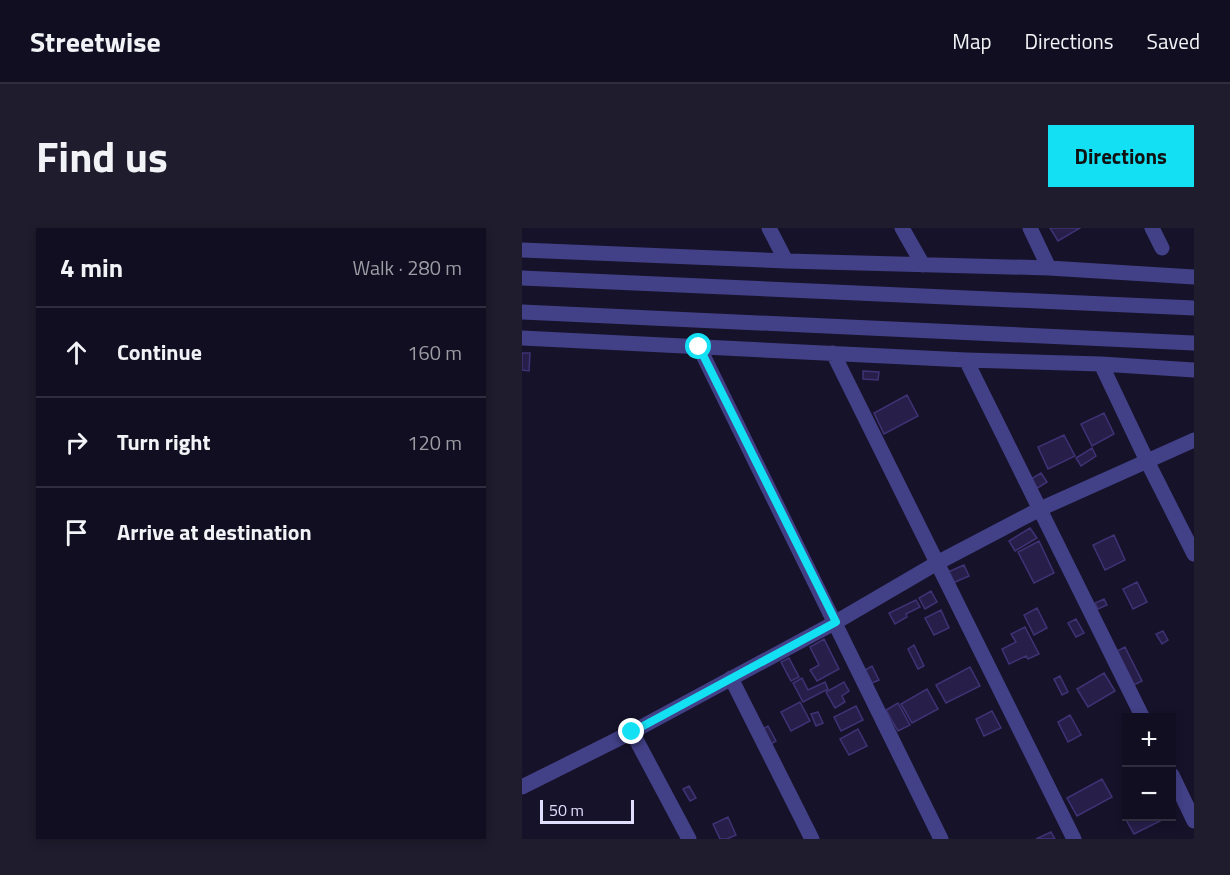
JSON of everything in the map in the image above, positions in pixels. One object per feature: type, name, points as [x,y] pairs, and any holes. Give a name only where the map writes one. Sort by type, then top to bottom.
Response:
[{"type":"street","points":[[769,228],[786,261]]},
{"type":"street","points":[[902,228],[923,265]]},
{"type":"street","points":[[1030,228],[1049,268]]},
{"type":"street","points":[[1152,228],[1162,248]]},
{"type":"street","points":[[522,250],[786,261],[1049,268],[1194,277]]},
{"type":"street","points":[[522,279],[1194,308]]},
{"type":"street","points":[[522,312],[1194,343]]},
{"type":"street","points":[[522,338],[1194,370]]},
{"type":"street","points":[[699,347],[941,839]]},
{"type":"street","points":[[833,353],[1074,839]]},
{"type":"street","points":[[966,360],[1141,713]]},
{"type":"street","points":[[1101,364],[1194,554]]},
{"type":"street","points":[[522,787],[632,732],[836,622],[937,563],[1040,509],[1194,440]]},
{"type":"street","points":[[731,678],[812,839]]},
{"type":"street","points":[[632,732],[689,839]]},
{"type":"street","points":[[1176,783],[1194,820]]},
{"type":"building","points":[[1050,228],[1080,228],[1058,241]]},
{"type":"building","points":[[522,353],[530,353],[529,371],[522,370]]},
{"type":"building","points":[[863,371],[879,372],[878,380],[863,379]]},
{"type":"building","points":[[907,395],[918,416],[884,434],[874,413]]},
{"type":"building","points":[[1104,413],[1114,434],[1092,446],[1081,424]]},
{"type":"building","points":[[1064,435],[1075,456],[1048,469],[1038,447]]},
{"type":"building","points":[[1092,448],[1096,456],[1081,466],[1076,458]]},
{"type":"building","points":[[1041,473],[1047,482],[1036,489],[1031,479]]},
{"type":"building","points":[[1030,528],[1037,538],[1015,551],[1009,541]]},
{"type":"building","points":[[1114,535],[1125,560],[1105,570],[1093,545]]},
{"type":"building","points":[[1039,541],[1054,573],[1034,583],[1018,552]]},
{"type":"building","points":[[964,565],[969,576],[953,583],[948,572]]},
{"type":"building","points":[[1137,582],[1147,602],[1133,609],[1123,589]]},
{"type":"building","points":[[931,591],[937,602],[925,609],[919,598]]},
{"type":"building","points":[[1104,599],[1107,605],[1098,609],[1095,603]]},
{"type":"building","points":[[916,600],[920,607],[906,614],[907,617],[895,624],[889,613]]},
{"type":"building","points":[[1037,608],[1047,628],[1034,635],[1024,615]]},
{"type":"building","points":[[941,610],[949,628],[934,635],[925,618]]},
{"type":"building","points":[[1076,619],[1084,633],[1076,637],[1068,623]]},
{"type":"building","points":[[1025,627],[1039,654],[1028,659],[1026,656],[1009,664],[1002,649],[1016,642],[1011,634]]},
{"type":"building","points":[[1163,631],[1168,640],[1162,644],[1156,634]]},
{"type":"building","points":[[824,639],[839,669],[817,681],[810,670],[819,665],[810,647]]},
{"type":"building","points":[[914,645],[924,666],[918,669],[908,649]]},
{"type":"building","points":[[1125,647],[1142,681],[1132,686],[1115,652]]},
{"type":"building","points":[[789,658],[799,677],[791,681],[781,662]]},
{"type":"building","points":[[872,666],[879,680],[872,683],[865,670]]},
{"type":"building","points":[[970,667],[980,686],[946,703],[936,685]]},
{"type":"building","points":[[1104,673],[1115,691],[1088,707],[1077,689]]},
{"type":"building","points":[[1060,676],[1068,692],[1062,695],[1054,679]]},
{"type":"building","points":[[802,678],[808,690],[825,682],[828,689],[803,702],[793,683]]},
{"type":"building","points":[[844,682],[849,691],[842,696],[845,702],[835,708],[826,692]]},
{"type":"building","points":[[927,689],[938,709],[912,723],[901,704]]},
{"type":"building","points":[[800,702],[810,721],[791,731],[781,712]]},
{"type":"building","points":[[898,703],[910,725],[898,731],[886,710]]},
{"type":"building","points":[[856,706],[863,720],[841,731],[834,717]]},
{"type":"building","points":[[992,711],[1001,728],[984,736],[976,719]]},
{"type":"building","points":[[818,712],[823,723],[816,726],[811,714]]},
{"type":"building","points":[[1070,715],[1081,735],[1068,742],[1058,722]]},
{"type":"building","points":[[768,726],[776,741],[771,744],[763,729]]},
{"type":"building","points":[[858,729],[867,746],[849,755],[840,739]]},
{"type":"building","points":[[1102,779],[1112,797],[1077,816],[1067,798]]},
{"type":"building","points":[[689,786],[696,798],[690,801],[683,789]]},
{"type":"building","points":[[728,817],[736,835],[720,839],[713,824]]},
{"type":"building","points":[[1127,821],[1160,821],[1134,834]]},
{"type":"building","points":[[1051,832],[1055,839],[1036,839]]},
{"type":"route","points":[[632,732],[836,622],[699,347]]}]
